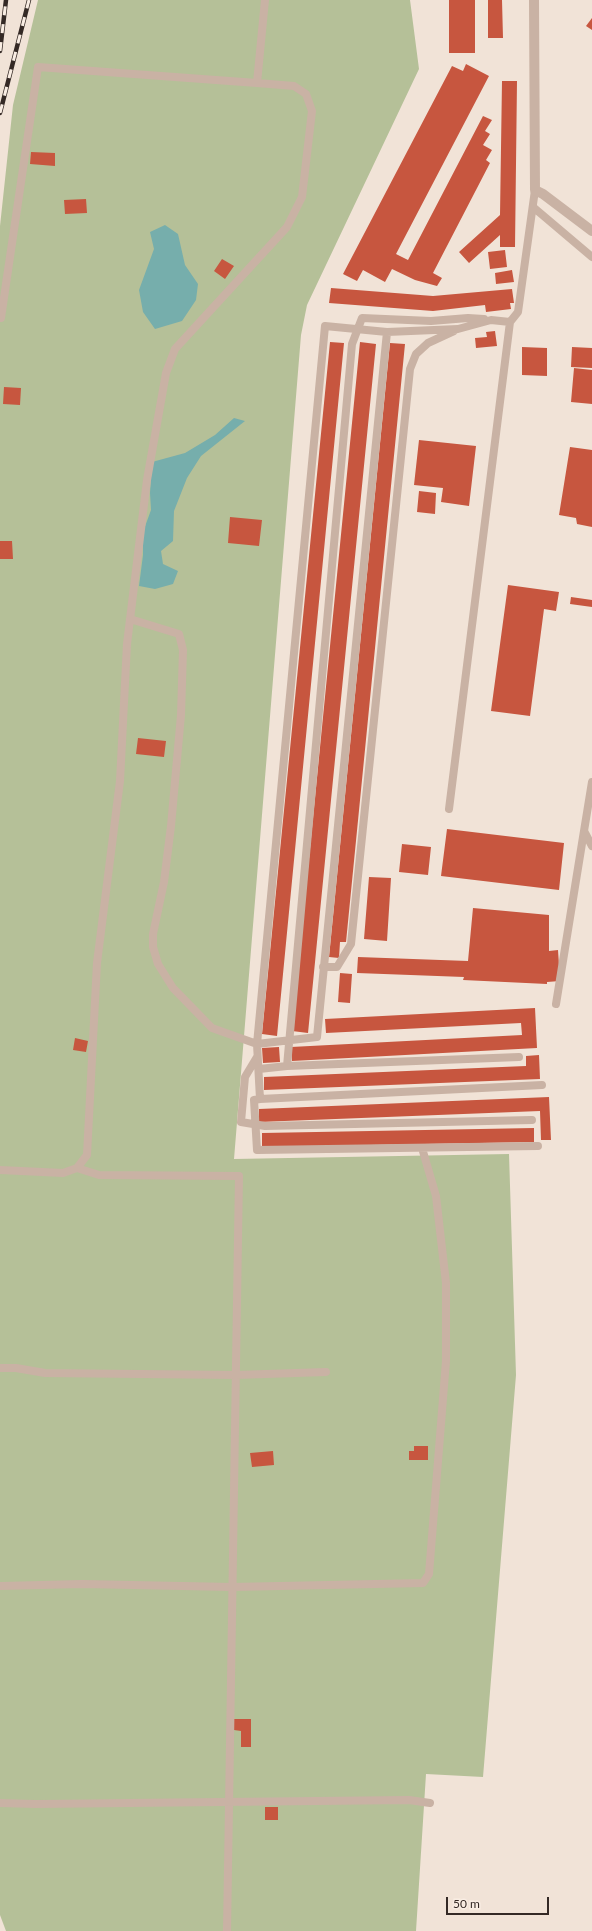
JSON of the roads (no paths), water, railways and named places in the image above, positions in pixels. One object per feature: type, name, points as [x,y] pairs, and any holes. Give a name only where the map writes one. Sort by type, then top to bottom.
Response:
[{"type":"street","points":[[534,0],[535,190],[543,194],[592,230]]},
{"type":"lane","points":[[257,83],[265,0]]},
{"type":"lane","points":[[0,1170],[63,1173],[77,1168],[87,1155],[97,963],[120,782],[127,644],[147,480],[166,373],[175,349],[287,227],[302,196],[312,111],[306,94],[294,86],[38,67],[1,318]]},
{"type":"lane","points":[[449,809],[510,322],[518,312],[535,190]]},
{"type":"lane","points":[[533,207],[592,257]]},
{"type":"lane","points":[[287,1066],[286,1054],[352,344],[362,318],[431,321],[468,318],[510,322]]},
{"type":"lane","points":[[324,967],[337,967],[351,944],[410,369],[416,354],[428,343],[458,329],[491,320]]},
{"type":"lane","points":[[260,1099],[257,1044],[325,326],[387,332],[458,329]]},
{"type":"lane","points":[[130,619],[179,634],[183,650],[181,715],[171,826],[164,882],[153,934],[153,947],[158,964],[173,988],[212,1028],[257,1044],[317,1037],[387,332]]},
{"type":"lane","points":[[556,1004],[592,782]]},
{"type":"lane","points":[[584,831],[592,846]]},
{"type":"lane","points":[[257,1057],[245,1077],[241,1122],[265,1126],[532,1120]]},
{"type":"lane","points":[[259,1069],[287,1066],[519,1057]]},
{"type":"lane","points":[[538,1146],[257,1150],[254,1100],[542,1085]]},
{"type":"lane","points":[[0,1586],[82,1584],[232,1587],[423,1584],[428,1574],[446,1361],[446,1283],[436,1196],[422,1148]]},
{"type":"lane","points":[[77,1168],[99,1175],[239,1176],[227,1931]]},
{"type":"lane","points":[[0,1368],[16,1368],[45,1373],[236,1375],[326,1372]]},
{"type":"lane","points":[[0,1803],[36,1804],[409,1800],[430,1803]]},
{"type":"water","points":[[165,225],[178,234],[185,265],[198,284],[196,300],[182,321],[155,329],[143,312],[139,290],[154,249],[150,232]]},
{"type":"water","points":[[234,418],[245,421],[201,456],[187,478],[174,511],[173,541],[161,551],[163,564],[178,571],[173,584],[155,589],[139,586],[143,555],[143,532],[151,510],[150,493],[152,462],[185,453],[215,435]]},
{"type":"railway","points":[[0,51],[6,0]]},
{"type":"railway","points":[[0,113],[29,0]]}]
